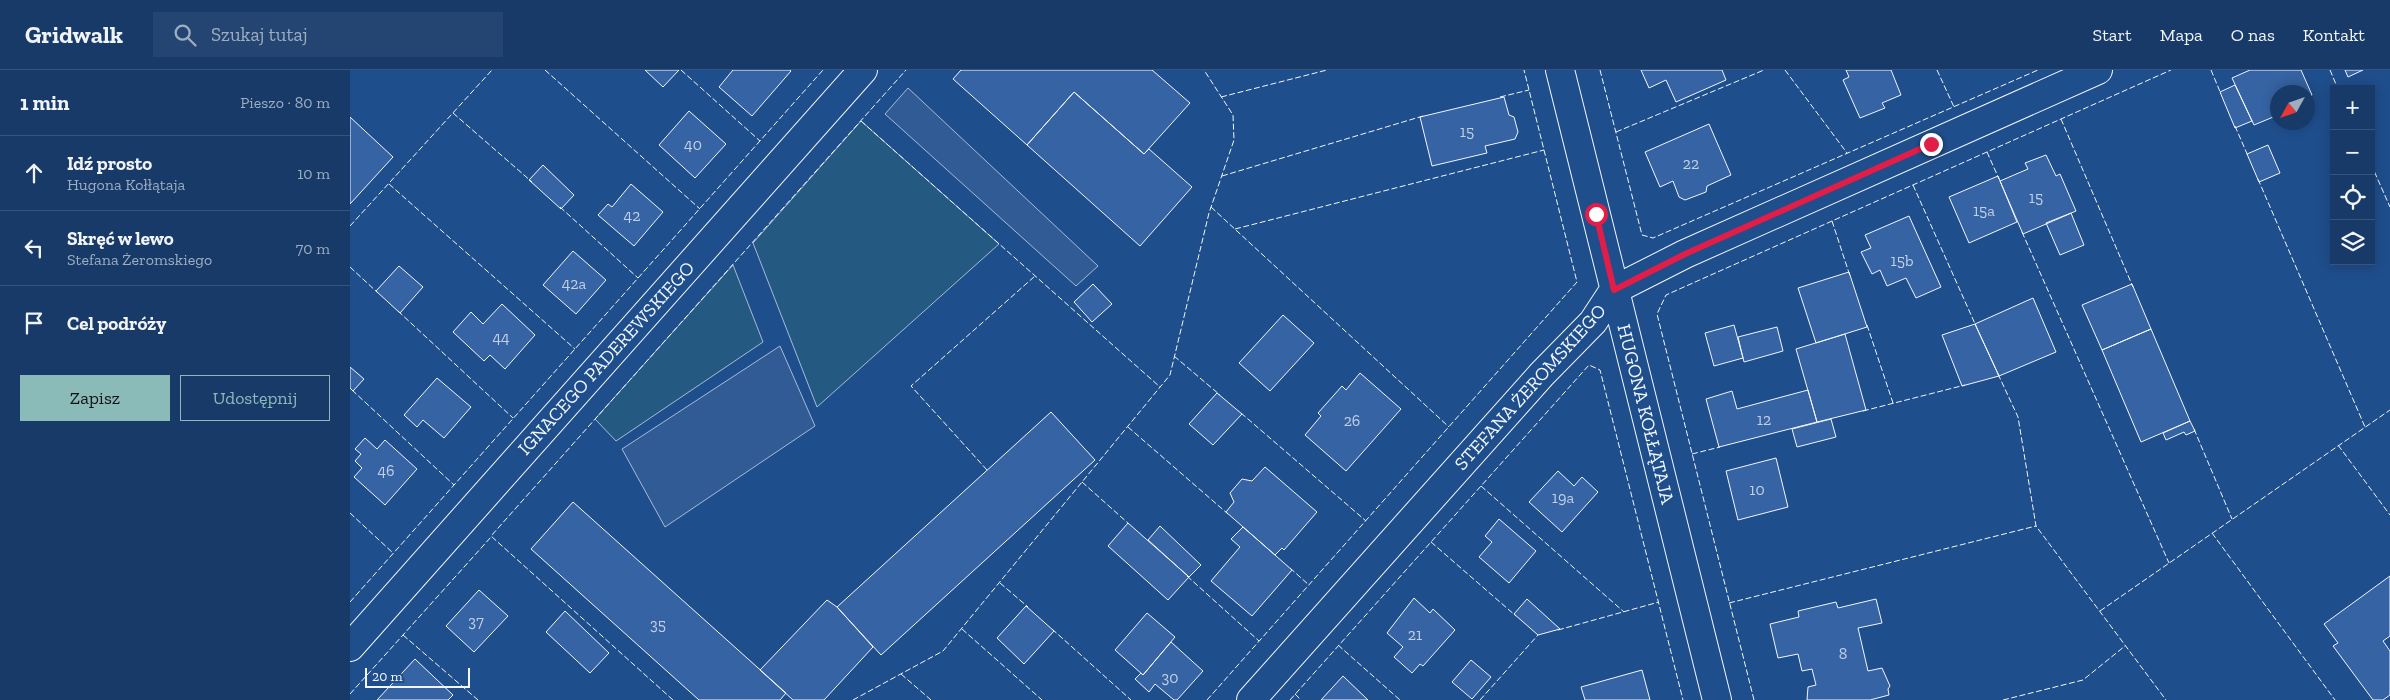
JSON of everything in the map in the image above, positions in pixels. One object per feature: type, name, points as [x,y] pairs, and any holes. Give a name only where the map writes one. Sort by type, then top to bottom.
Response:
[{"type":"street","name":"IGNACEGO PADEREWSKIEGO","points":[[350,647],[863,70]]},
{"type":"street","name":"HUGONA KOŁŁĄTAJA","points":[[1560,70],[1717,700]]},
{"type":"street","name":"STEFANA ŻEROMSKIEGO","points":[[1251,700],[1542,374],[1593,322],[1614,290],[1685,254],[2098,70]]},
{"type":"shaded area","points":[[908,88],[1098,266],[1076,286],[885,114]]},
{"type":"shaded area","points":[[861,121],[999,244],[817,407],[753,243]]},
{"type":"shaded area","points":[[733,265],[763,342],[616,441],[595,419]]},
{"type":"shaded area","points":[[780,346],[815,426],[665,527],[622,449]]},
{"type":"building","points":[[645,70],[679,70],[663,87]]},
{"type":"building","points":[[733,70],[791,71],[752,116],[719,87]]},
{"type":"building","points":[[961,70],[1152,70],[1190,103],[1144,154],[1074,92],[1027,145],[953,79]]},
{"type":"building","points":[[1641,70],[1722,70],[1726,80],[1676,102],[1666,80],[1649,88]]},
{"type":"building","points":[[1846,70],[1891,70],[1901,95],[1882,103],[1885,108],[1860,118],[1843,80],[1849,77]]},
{"type":"building","points":[[2250,70],[2301,70],[2308,85],[2270,85],[2270,118],[2254,125],[2232,78]]},
{"type":"building","points":[[2345,70],[2363,70],[2348,77]]},
{"type":"building","points":[[2235,85],[2252,121],[2235,128],[2220,92]]},
{"type":"building","points":[[1074,92],[1144,154],[1149,149],[1192,187],[1140,246],[1027,145]]},
{"type":"building","points":[[1504,97],[1509,115],[1514,117],[1518,132],[1515,139],[1485,146],[1487,153],[1432,166],[1420,117]]},
{"type":"building","points":[[689,111],[726,144],[695,178],[659,145]]},
{"type":"building","points":[[350,117],[393,157],[350,204]]},
{"type":"building","points":[[1709,124],[1731,175],[1707,186],[1706,192],[1685,200],[1679,197],[1673,181],[1660,187],[1645,152]]},
{"type":"building","points":[[2268,145],[2280,173],[2259,182],[2247,154]]},
{"type":"building","points":[[2046,155],[2056,176],[2060,174],[2076,211],[2023,234],[2000,181],[2028,169],[2025,163]]},
{"type":"building","points":[[543,165],[574,195],[561,209],[529,180]]},
{"type":"building","points":[[1998,176],[2017,222],[1969,243],[1949,197]]},
{"type":"building","points":[[631,184],[663,212],[634,246],[598,215],[608,204],[612,207]]},
{"type":"building","points":[[2071,213],[2084,245],[2060,255],[2046,223]]},
{"type":"building","points":[[1909,216],[1941,287],[1916,298],[1906,278],[1887,286],[1880,270],[1872,274],[1861,252],[1871,248],[1865,235]]},
{"type":"building","points":[[573,251],[606,280],[576,314],[543,285]]},
{"type":"building","points":[[399,266],[423,287],[400,313],[376,291]]},
{"type":"building","points":[[1849,272],[1867,327],[1816,343],[1798,288]]},
{"type":"building","points":[[1093,284],[1112,304],[1092,322],[1074,302]]},
{"type":"building","points":[[2132,284],[2151,329],[2102,350],[2082,305]]},
{"type":"building","points":[[2033,298],[2056,352],[1999,376],[1975,324]]},
{"type":"building","points":[[502,304],[535,335],[505,369],[490,355],[484,361],[453,332],[471,312],[483,324]]},
{"type":"building","points":[[1283,315],[1314,343],[1270,391],[1239,363]]},
{"type":"building","points":[[1975,324],[1999,376],[1962,386],[1942,335]]},
{"type":"building","points":[[1734,325],[1743,358],[1714,366],[1705,333]]},
{"type":"building","points":[[1777,327],[1783,351],[1744,362],[1738,337]]},
{"type":"building","points":[[2151,329],[2190,421],[2141,442],[2102,350]]},
{"type":"building","points":[[1845,334],[1866,410],[1817,422],[1796,349]]},
{"type":"building","points":[[350,367],[364,379],[353,391],[350,388]]},
{"type":"building","points":[[1360,373],[1401,409],[1346,471],[1305,435],[1321,416],[1318,413],[1342,386],[1346,390]]},
{"type":"building","points":[[437,378],[471,407],[444,438],[423,420],[417,427],[404,415]]},
{"type":"building","points":[[1808,390],[1817,422],[1719,447],[1706,399],[1732,391],[1737,409]]},
{"type":"building","points":[[1217,393],[1242,414],[1213,445],[1189,424]]},
{"type":"building","points":[[1051,412],[1095,460],[881,655],[837,607]]},
{"type":"building","points":[[1831,419],[1836,437],[1797,447],[1792,429]]},
{"type":"building","points":[[2190,421],[2195,431],[2186,435],[2184,432],[2166,440],[2163,433]]},
{"type":"building","points":[[365,438],[377,449],[385,440],[417,469],[385,505],[354,477],[362,468],[355,461],[361,454],[355,449]]},
{"type":"building","points":[[1776,458],[1788,507],[1738,520],[1726,471]]},
{"type":"building","points":[[1265,467],[1317,512],[1284,550],[1282,548],[1275,555],[1226,512],[1234,502],[1230,493],[1242,479],[1252,481]]},
{"type":"building","points":[[1558,471],[1574,486],[1582,477],[1598,492],[1562,532],[1529,502]]},
{"type":"building","points":[[573,502],[786,693],[780,700],[699,700],[531,549]]},
{"type":"building","points":[[1499,519],[1536,551],[1509,583],[1479,557],[1492,542],[1485,536]]},
{"type":"building","points":[[1128,523],[1189,577],[1168,600],[1108,546]]},
{"type":"building","points":[[1160,526],[1201,565],[1189,577],[1148,540]]},
{"type":"building","points":[[1243,527],[1292,570],[1252,616],[1211,581],[1240,547],[1231,539]]},
{"type":"building","points":[[2390,576],[2390,636],[2383,641],[2390,651],[2390,695],[2383,700],[2373,700],[2333,646],[2338,643],[2324,624]]},
{"type":"building","points":[[479,590],[508,616],[474,652],[446,626]]},
{"type":"building","points":[[1414,598],[1430,613],[1433,609],[1455,630],[1423,666],[1420,664],[1412,673],[1394,657],[1403,647],[1387,633]]},
{"type":"building","points":[[1527,599],[1560,629],[1538,635],[1514,614]]},
{"type":"building","points":[[1876,599],[1882,623],[1858,628],[1868,671],[1882,668],[1890,686],[1888,689],[1889,695],[1870,700],[1807,700],[1808,687],[1816,685],[1812,669],[1802,671],[1798,654],[1778,658],[1770,624],[1799,617],[1798,611],[1836,602],[1838,608]]},
{"type":"building","points":[[827,600],[837,607],[873,647],[824,700],[793,700],[760,670]]},
{"type":"building","points":[[1026,606],[1054,631],[1024,664],[997,638]]},
{"type":"building","points":[[565,611],[609,653],[590,673],[546,632]]},
{"type":"building","points":[[1147,613],[1175,637],[1143,675],[1115,650]]},
{"type":"building","points":[[1171,642],[1203,671],[1177,700],[1174,700],[1155,684],[1149,692],[1135,679],[1141,673],[1143,675]]},
{"type":"building","points":[[415,659],[453,695],[448,700],[377,700]]},
{"type":"building","points":[[1471,660],[1491,677],[1472,699],[1452,682]]},
{"type":"building","points":[[1642,670],[1650,700],[1585,700],[1581,687]]},
{"type":"building","points":[[1343,676],[1368,700],[1321,700]]},
{"type":"fence","points":[[350,226],[492,70]]},
{"type":"fence","points":[[545,70],[700,209]]},
{"type":"fence","points":[[681,70],[760,141]]},
{"type":"fence","points":[[350,602],[823,70]]},
{"type":"fence","points":[[673,700],[491,536],[906,70]]},
{"type":"fence","points":[[853,700],[943,651],[1170,375],[1209,213],[1234,140],[1233,115],[1204,70]]},
{"type":"fence","points":[[1221,97],[1327,70]]},
{"type":"fence","points":[[1207,700],[1577,282],[1524,70]]},
{"type":"fence","points":[[1600,70],[1642,235],[1653,238],[2038,70]]},
{"type":"fence","points":[[1616,132],[1764,70]]},
{"type":"fence","points":[[1785,70],[1847,153]]},
{"type":"fence","points":[[1937,70],[1954,107]]},
{"type":"fence","points":[[1754,700],[1657,314],[1666,295],[2171,70]]},
{"type":"fence","points":[[2211,70],[2221,94]]},
{"type":"fence","points":[[2330,70],[2336,85]]},
{"type":"fence","points":[[1500,97],[1529,90]]},
{"type":"fence","points":[[453,113],[532,182]]},
{"type":"fence","points":[[1222,176],[1423,116]]},
{"type":"fence","points":[[2061,119],[2133,287]]},
{"type":"fence","points":[[861,121],[1160,387]]},
{"type":"fence","points":[[2235,126],[2248,156]]},
{"type":"fence","points":[[1235,229],[1544,150]]},
{"type":"fence","points":[[1987,152],[1999,179]]},
{"type":"fence","points":[[2375,173],[2390,207]]},
{"type":"fence","points":[[2258,179],[2365,427]]},
{"type":"fence","points":[[389,184],[575,349]]},
{"type":"fence","points":[[1913,185],[1976,326]]},
{"type":"fence","points":[[560,207],[638,278]]},
{"type":"fence","points":[[1211,207],[1449,427]]},
{"type":"fence","points":[[1832,221],[1850,276]]},
{"type":"fence","points":[[2022,232],[2169,563]]},
{"type":"fence","points":[[350,267],[378,293]]},
{"type":"fence","points":[[987,470],[911,386],[1035,276]]},
{"type":"fence","points":[[398,311],[513,418]]},
{"type":"fence","points":[[1867,325],[1893,403]]},
{"type":"fence","points":[[1174,356],[1220,395]]},
{"type":"fence","points":[[1290,700],[1589,365],[1600,370],[1683,700]]},
{"type":"fence","points":[[1998,374],[2018,417],[2036,526],[2166,700]]},
{"type":"fence","points":[[1863,411],[1965,385]]},
{"type":"fence","points":[[352,390],[454,485]]},
{"type":"fence","points":[[2100,611],[2390,410]]},
{"type":"fence","points":[[1241,413],[1366,521]]},
{"type":"fence","points":[[1128,427],[1228,514]]},
{"type":"fence","points":[[2194,429],[2232,519]]},
{"type":"fence","points":[[2338,445],[2390,515]]},
{"type":"fence","points":[[1692,454],[1720,447]]},
{"type":"fence","points":[[1082,482],[1129,524]]},
{"type":"fence","points":[[1481,486],[1624,612]]},
{"type":"fence","points":[[350,513],[393,553]]},
{"type":"fence","points":[[1729,603],[2036,526]]},
{"type":"fence","points":[[2212,533],[2335,700]]},
{"type":"fence","points":[[350,694],[491,537]]},
{"type":"fence","points":[[1431,542],[1516,616]]},
{"type":"fence","points":[[1290,568],[1309,585]]},
{"type":"fence","points":[[1187,576],[1259,641]]},
{"type":"fence","points":[[1000,583],[1028,607]]},
{"type":"fence","points":[[1558,630],[1659,602]]},
{"type":"fence","points":[[962,629],[1042,700]]},
{"type":"fence","points":[[1052,629],[1131,700]]},
{"type":"fence","points":[[403,635],[478,700]]},
{"type":"fence","points":[[1480,700],[1538,635]]},
{"type":"fence","points":[[1338,645],[1400,700]]},
{"type":"fence","points":[[2003,700],[2083,680],[2125,646]]},
{"type":"fence","points":[[901,674],[931,700]]},
{"type":"fence","points":[[1295,694],[1301,700]]},
{"type":"route","points":[[1596,214],[1614,290],[1685,254],[1931,144]]}]
